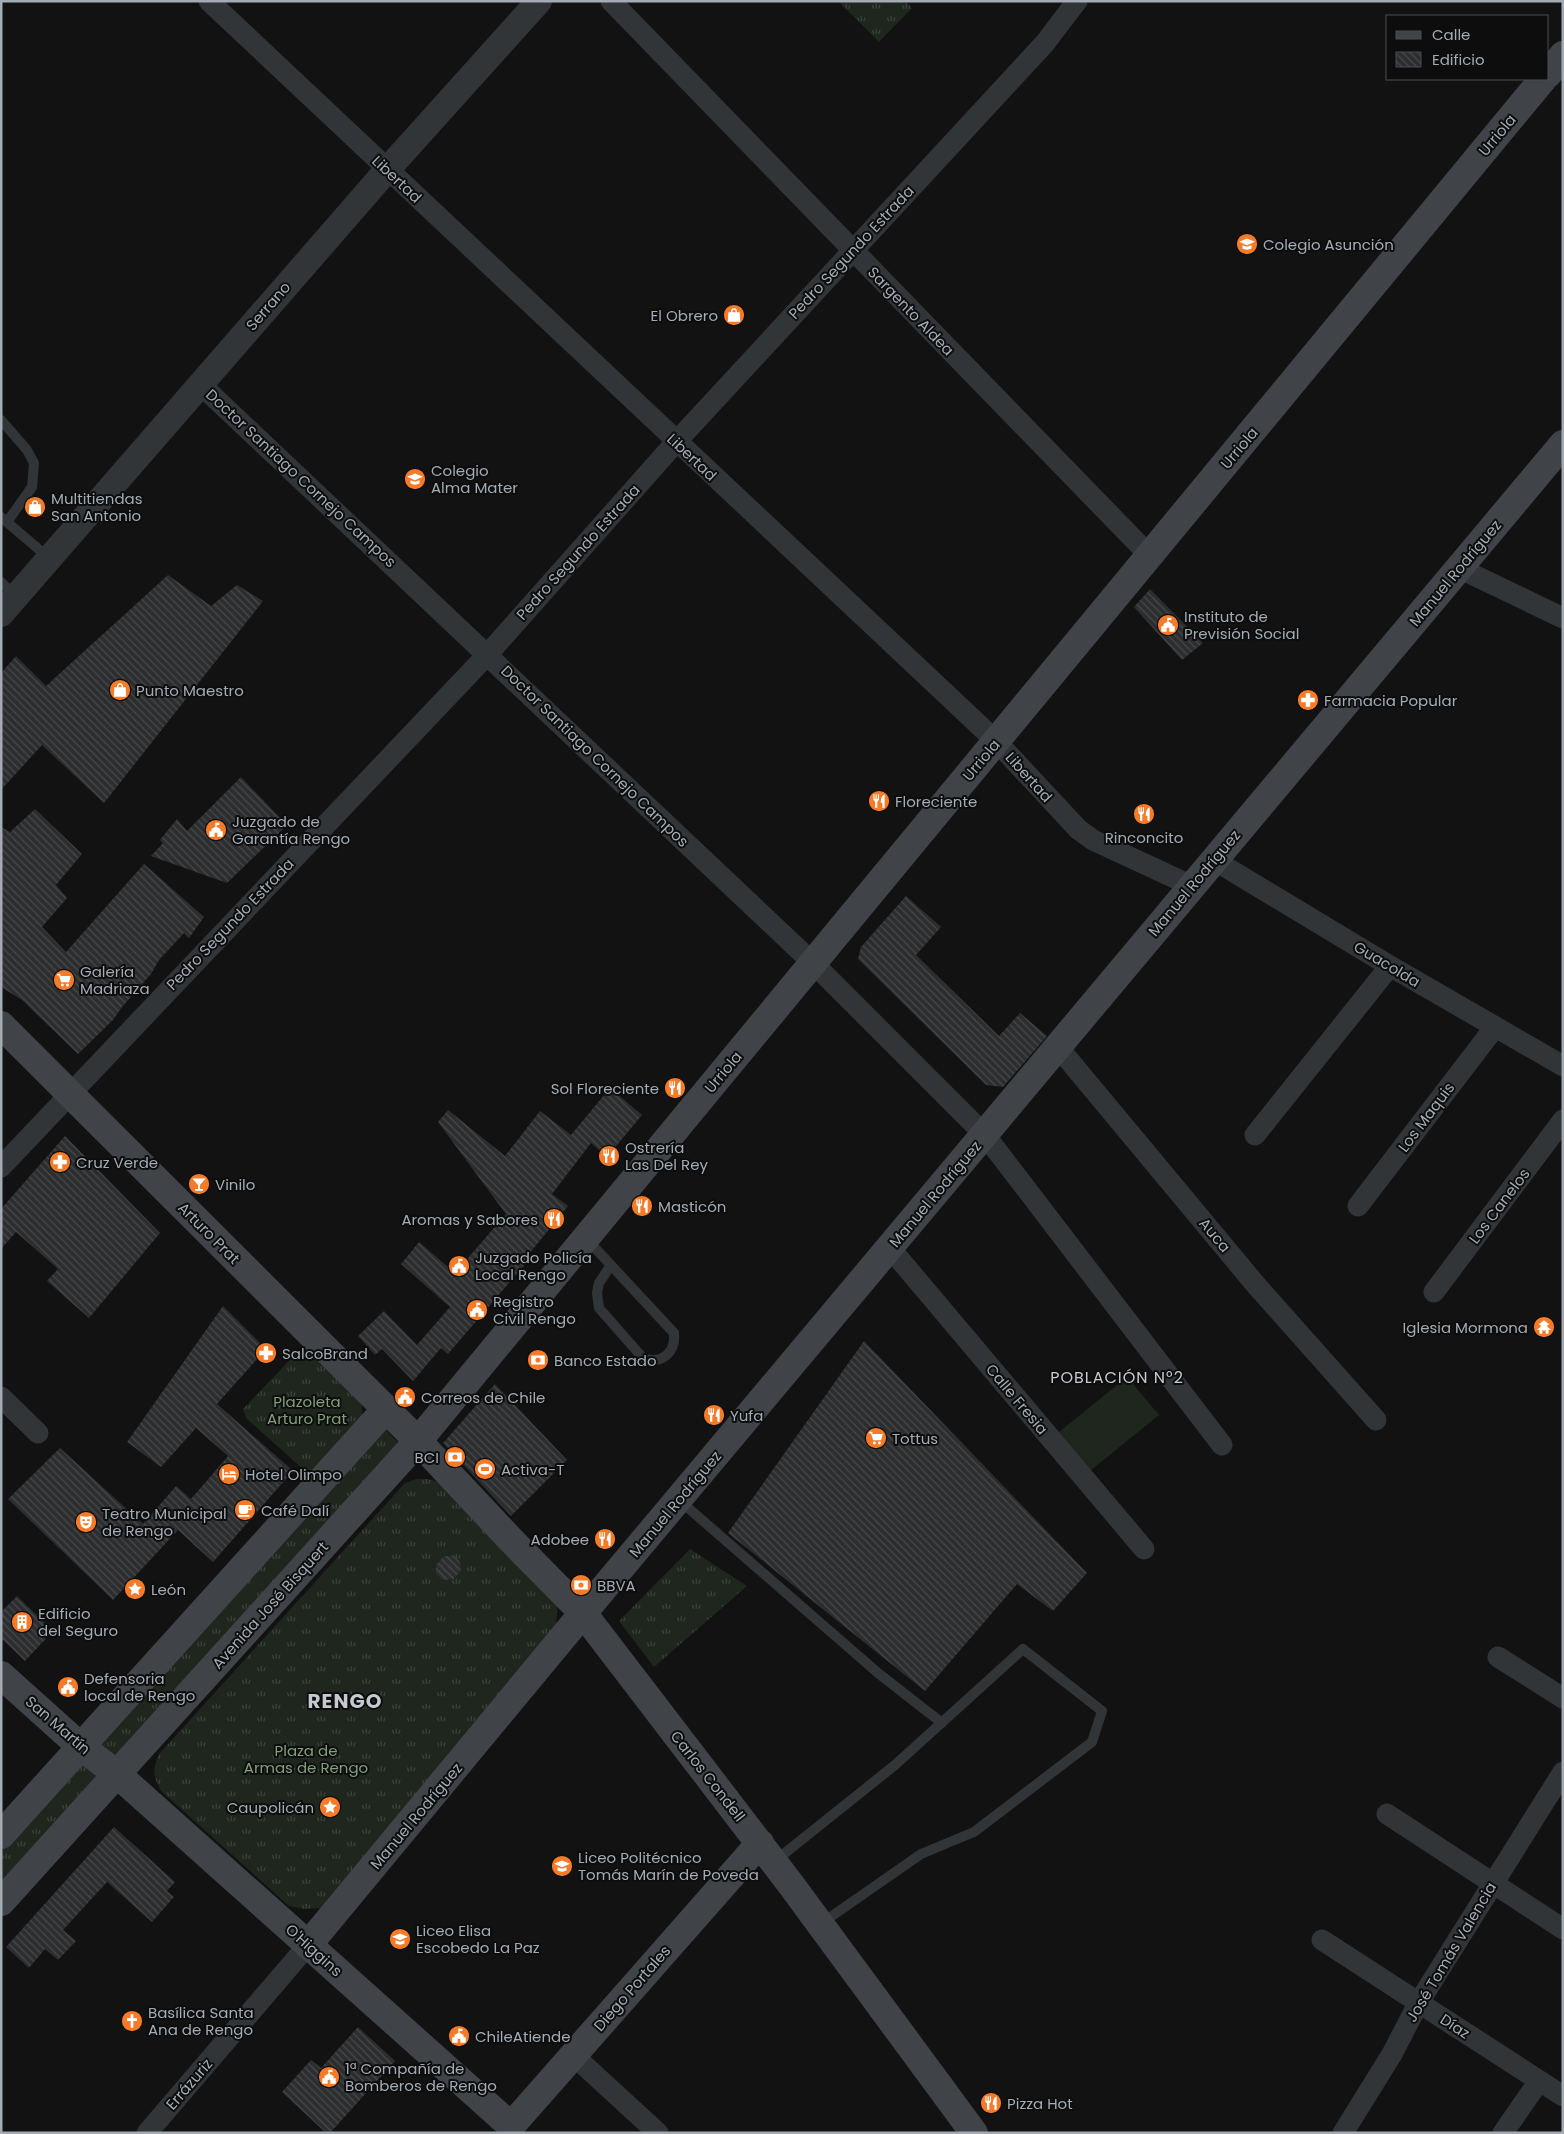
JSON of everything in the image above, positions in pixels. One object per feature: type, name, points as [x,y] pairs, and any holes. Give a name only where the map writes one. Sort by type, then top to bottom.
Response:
[{"type":"main road","points":[[1549,73],[1563,55]]},
{"type":"main road","name":"Urriola","points":[[418,1441],[1543,80]]},
{"type":"main road","name":"Manuel Rodríguez","points":[[308,1945],[583,1613],[1563,444]]},
{"type":"main road","name":"Arturo Prat","points":[[1,1025],[418,1441]]},
{"type":"main road","points":[[1,1835],[386,1409]]},
{"type":"main road","name":"Carlos Condell","points":[[418,1441],[583,1613],[767,1852],[974,2133]]},
{"type":"main road","name":"Avenida José Bisquert","points":[[1,1902],[418,1441]]},
{"type":"main road","name":"San Martín","points":[[1,1675],[80,1746],[117,1774]]},
{"type":"main road","name":"O'Higgins","points":[[117,1774],[308,1945],[508,2130]]},
{"type":"main road","name":"Diego Portales","points":[[508,2130],[573,2055],[767,1852]]},
{"type":"street","name":"Libertad","points":[[209,1],[996,741],[1078,829],[1093,840],[1192,886]]},
{"type":"street","name":"Serrano","points":[[6,598],[49,558],[387,170],[539,1]]},
{"type":"street","name":"Sargento Aldea","points":[[610,1],[1150,556]]},
{"type":"street","name":"Pedro Segundo Estrada","points":[[1,1167],[69,1093],[488,654],[676,442],[1044,43],[1077,1]]},
{"type":"street","name":"Doctor Santiago Cornejo Campos","points":[[200,384],[813,963],[985,1135],[1222,1445]]},
{"type":"street","points":[[1459,568],[1563,618]]},
{"type":"street","name":"Guacolda","points":[[1214,860],[1390,966],[1563,1066]]},
{"type":"street","points":[[1254,1135],[1390,966]]},
{"type":"street","name":"Los Maquis","points":[[1358,1206],[1495,1027]]},
{"type":"street","name":"Auca","points":[[1058,1047],[1256,1285],[1376,1420]]},
{"type":"street","name":"Los Canelos","points":[[1434,1292],[1563,1120]]},
{"type":"street","name":"Calle Fresia","points":[[890,1248],[1144,1549]]},
{"type":"street","points":[[1,1397],[38,1433]]},
{"type":"street","points":[[1498,1657],[1563,1698]]},
{"type":"street","name":"José Tomás Valencia","points":[[1343,2133],[1392,2054],[1419,2002],[1563,1772]]},
{"type":"street","points":[[1387,1814],[1563,1929]]},
{"type":"street","name":"Díaz","points":[[1322,1940],[1563,2096]]},
{"type":"street","name":"Errázuriz","points":[[147,2133],[308,1945]]},
{"type":"street","points":[[573,2055],[658,2133]]},
{"type":"street","points":[[1503,2133],[1539,2081]]},
{"type":"lane","points":[[1,420],[27,450],[34,463],[32,487],[4,520],[49,558]]},
{"type":"lane","points":[[586,1238],[674,1333],[675,1341],[673,1348],[662,1358],[649,1360],[643,1358],[599,1308],[597,1293],[599,1283],[611,1265]]},
{"type":"lane","points":[[679,1500],[878,1673],[942,1723]]},
{"type":"lane","points":[[767,1852],[896,1765],[1023,1650],[1102,1711],[1092,1742],[974,1832],[921,1854],[821,1924]]},
{"type":"green space","points":[[838,1],[906,1],[912,8],[879,42]]},
{"type":"green space","name":"Plazoleta Arturo Prat","points":[[306,1343],[361,1395],[363,1422],[313,1478],[246,1418],[243,1409]]},
{"type":"green space","points":[[1127,1377],[1159,1415],[1090,1471],[1059,1432]]},
{"type":"green space","points":[[381,1426],[404,1448],[1,1895],[1,1845]]},
{"type":"green space","name":"Plaza de Armas de Rengo","points":[[416,1479],[428,1479],[439,1482],[558,1603],[556,1626],[322,1908],[304,1909],[289,1906],[161,1791],[155,1777],[155,1764],[159,1754],[405,1483]]},
{"type":"green space","points":[[690,1549],[747,1586],[654,1667],[619,1621]]},
{"type":"building","points":[[168,575],[211,606],[237,585],[263,601],[104,803],[42,745],[1,790],[1,673],[16,656],[46,686]]},
{"type":"building","name":"Instituto de Previsión Social","points":[[1150,589],[1203,643],[1182,660],[1134,607]]},
{"type":"building","points":[[241,777],[287,825],[227,883],[151,856],[163,843],[160,840],[177,819],[187,831]]},
{"type":"building","points":[[35,809],[82,854],[56,885],[67,898],[42,927],[66,952],[144,864],[204,917],[189,938],[184,933],[159,960],[151,974],[113,1020],[78,1054],[22,1000],[1,987],[1,827],[10,832]]},
{"type":"building","points":[[906,896],[941,927],[916,955],[999,1036],[1020,1013],[1047,1036],[1003,1087],[986,1085],[858,959],[861,947]]},
{"type":"building","points":[[610,1088],[642,1115],[607,1157],[591,1143],[552,1194],[568,1206],[529,1254],[532,1256],[448,1354],[441,1348],[413,1381],[382,1349],[375,1355],[358,1336],[384,1311],[417,1345],[450,1307],[401,1264],[419,1242],[455,1273],[506,1214],[438,1122],[448,1110],[505,1156],[540,1111],[571,1135]]},
{"type":"building","points":[[65,1136],[160,1233],[89,1318],[47,1281],[58,1269],[16,1232],[1,1249],[1,1209]]},
{"type":"building","points":[[223,1306],[266,1349],[217,1404],[293,1471],[213,1562],[178,1530],[113,1600],[8,1499],[60,1448],[143,1524],[176,1486],[191,1499],[228,1456],[196,1428],[161,1467],[127,1442]]},
{"type":"building","name":"Tottus","points":[[864,1341],[1087,1573],[1053,1611],[1017,1584],[925,1691],[728,1533]]},
{"type":"building","points":[[495,1384],[567,1460],[511,1516],[443,1443]]},
{"type":"building","points":[[444,1556],[454,1556],[460,1562],[461,1570],[454,1579],[443,1580],[436,1574],[436,1565]]},
{"type":"building","name":"Edificio del Seguro","points":[[17,1596],[53,1631],[25,1661],[1,1638],[1,1612]]},
{"type":"building","points":[[114,1827],[175,1882],[167,1891],[174,1897],[152,1922],[107,1882],[63,1930],[76,1941],[58,1960],[45,1949],[29,1968],[6,1947]]},
{"type":"building","points":[[358,2027],[395,2061],[330,2133],[326,2133],[282,2092],[311,2060],[321,2068]]},
{"type":"place","name":"Colegio Asunción","points":[[1247,244]]},
{"type":"place","name":"El Obrero","points":[[734,315]]},
{"type":"place","name":"Colegio Alma Mater","points":[[415,479]]},
{"type":"place","name":"Multitiendas San Antonio","points":[[35,507]]},
{"type":"place","name":"Instituto de Previsión Social","points":[[1168,625]]},
{"type":"place","name":"Punto Maestro","points":[[120,690]]},
{"type":"place","name":"Farmacia Popular","points":[[1308,700]]},
{"type":"place","name":"Floreciente","points":[[879,801]]},
{"type":"place","name":"Rinconcito","points":[[1144,814]]},
{"type":"place","name":"Juzgado de Garantía Rengo","points":[[216,830]]},
{"type":"place","name":"Galería Madriaza","points":[[64,980]]},
{"type":"place","name":"Sol Floreciente","points":[[675,1088]]},
{"type":"place","name":"Ostrería Las Del Rey","points":[[609,1156]]},
{"type":"place","name":"Cruz Verde","points":[[60,1162]]},
{"type":"place","name":"Vinilo","points":[[199,1184]]},
{"type":"place","name":"Masticón","points":[[642,1206]]},
{"type":"place","name":"Aromas y Sabores","points":[[554,1219]]},
{"type":"place","name":"Juzgado Policía Local Rengo","points":[[459,1266]]},
{"type":"place","name":"Registro Civil Rengo","points":[[477,1310]]},
{"type":"place","name":"Iglesia Mormona","points":[[1544,1327]]},
{"type":"place","name":"SalcoBrand","points":[[266,1353]]},
{"type":"place","name":"Banco Estado","points":[[538,1360]]},
{"type":"place","name":"Correos de Chile","points":[[405,1397]]},
{"type":"place","name":"Yufa","points":[[714,1415]]},
{"type":"place","name":"Tottus","points":[[876,1438]]},
{"type":"place","name":"BCI","points":[[455,1457]]},
{"type":"place","name":"Activa-T","points":[[485,1469]]},
{"type":"place","name":"Hotel Olimpo","points":[[229,1474]]},
{"type":"place","name":"Café Dalí","points":[[245,1510]]},
{"type":"place","name":"Teatro Municipal de Rengo","points":[[86,1522]]},
{"type":"place","name":"Adobee","points":[[605,1539]]},
{"type":"place","name":"BBVA","points":[[581,1585]]},
{"type":"place","name":"León","points":[[135,1589]]},
{"type":"place","name":"Edificio del Seguro","points":[[22,1622]]},
{"type":"place","name":"Defensoria local de Rengo","points":[[68,1687]]},
{"type":"place","name":"Caupolicán","points":[[330,1807]]},
{"type":"place","name":"Liceo Politécnico Tomás Marín de Poveda","points":[[562,1866]]},
{"type":"place","name":"Liceo Elisa Escobedo La Paz","points":[[400,1939]]},
{"type":"place","name":"Basílica Santa Ana de Rengo","points":[[132,2021]]},
{"type":"place","name":"ChileAtiende","points":[[459,2036]]},
{"type":"place","name":"1ª Compañía de Bomberos de Rengo","points":[[329,2077]]},
{"type":"place","name":"Pizza Hot","points":[[991,2103]]},
{"type":"district","name":"POBLACIÓN N°2","points":[[1117,1377]]},
{"type":"district","name":"RENGO","points":[[345,1701]]}]
